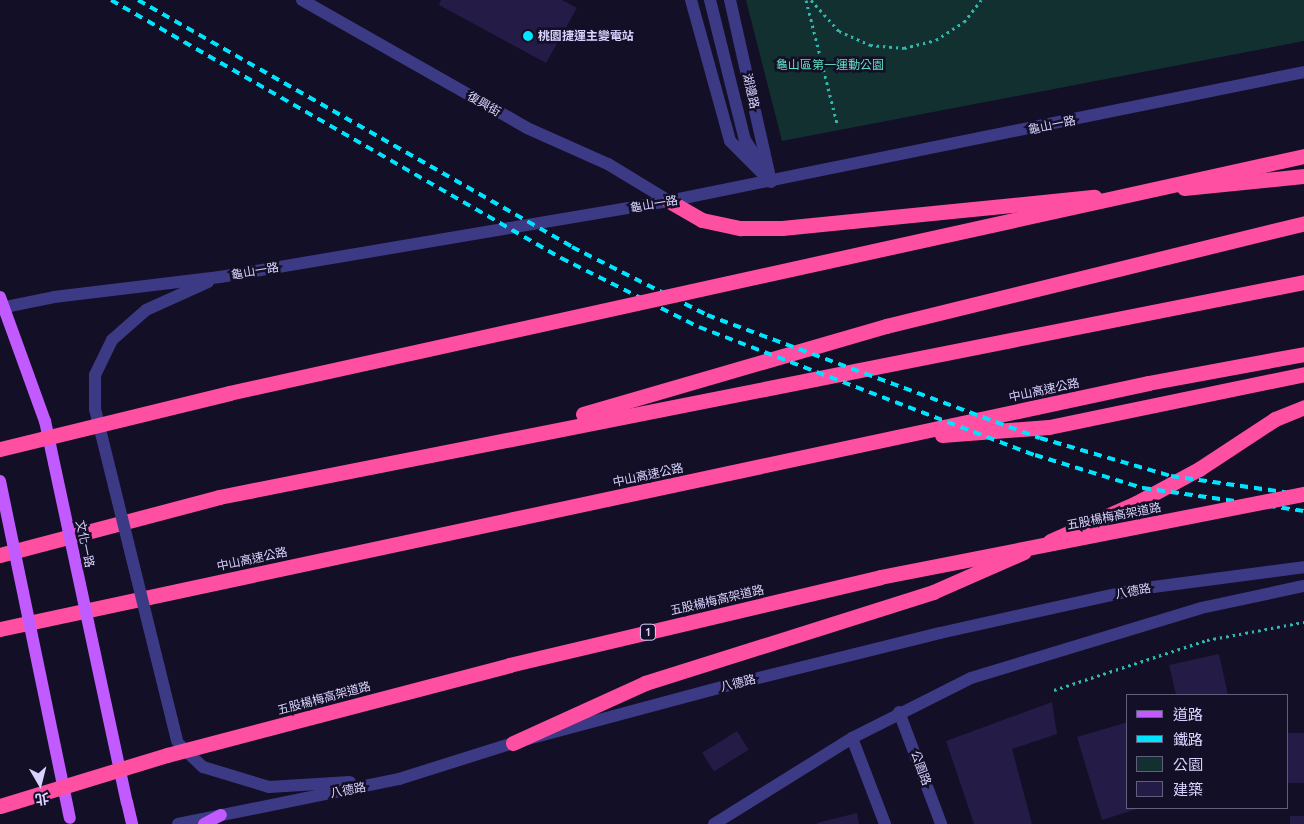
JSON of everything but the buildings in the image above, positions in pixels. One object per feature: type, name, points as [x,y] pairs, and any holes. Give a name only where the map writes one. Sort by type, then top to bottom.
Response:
[{"type":"highway","points":[[0,449],[229,393],[1304,156]]},
{"type":"highway","points":[[669,201],[702,220],[741,228],[782,228],[1304,176]]},
{"type":"highway","points":[[489,441],[886,326],[1304,223]]},
{"type":"highway","points":[[0,555],[219,497],[489,441],[1304,282]]},
{"type":"highway","name":"中山高速公路","points":[[0,629],[1148,383],[1304,354]]},
{"type":"highway","points":[[881,440],[1049,426],[1304,374]]},
{"type":"highway","points":[[514,743],[645,683],[933,592],[1136,503],[1199,469],[1275,419],[1304,407]]},
{"type":"highway","name":"五股楊梅高架道路","points":[[0,806],[167,755],[509,665],[880,577],[1304,494]]},
{"type":"main road","name":"文化一路","points":[[1,304],[45,421],[132,824]]},
{"type":"main road","points":[[0,481],[70,821]]},
{"type":"main road","points":[[204,824],[221,815]]},
{"type":"street","name":"復興街","points":[[302,0],[527,128],[594,157],[640,181],[669,201]]},
{"type":"street","points":[[691,0],[730,141],[771,182]]},
{"type":"street","points":[[710,0],[745,140],[771,182]]},
{"type":"street","name":"湖邊路","points":[[730,0],[771,182]]},
{"type":"street","name":"龜山一路","points":[[1,304],[220,277],[669,201],[771,182],[1304,72]]},
{"type":"street","points":[[220,277],[146,310],[112,340],[95,375],[95,409],[176,741],[203,767],[269,787],[399,779]]},
{"type":"street","name":"八德路","points":[[178,824],[399,779],[514,743],[940,632],[1138,590],[1304,567]]},
{"type":"street","points":[[714,824],[852,738],[899,712],[971,678],[1200,608],[1304,586]]},
{"type":"street","name":"公園路","points":[[899,712],[941,824]]},
{"type":"street","points":[[852,738],[885,824]]},
{"type":"path","points":[[806,0],[837,123]]},
{"type":"path","points":[[811,0],[839,31],[870,45],[904,48],[936,40],[964,22],[982,0]]},
{"type":"path","points":[[1054,690],[1207,640],[1304,622]]},
{"type":"green space","name":"龜山區第一運動公園","points":[[746,0],[1304,0],[1304,41],[782,141]]},
{"type":"railway","points":[[111,0],[561,258],[699,327],[1035,455],[1143,488],[1304,511]]},
{"type":"railway","points":[[138,0],[572,247],[707,315],[1040,438],[1171,476],[1304,495]]},
{"type":"place","name":"桃園捷運主變電站","points":[[528,36]]}]
